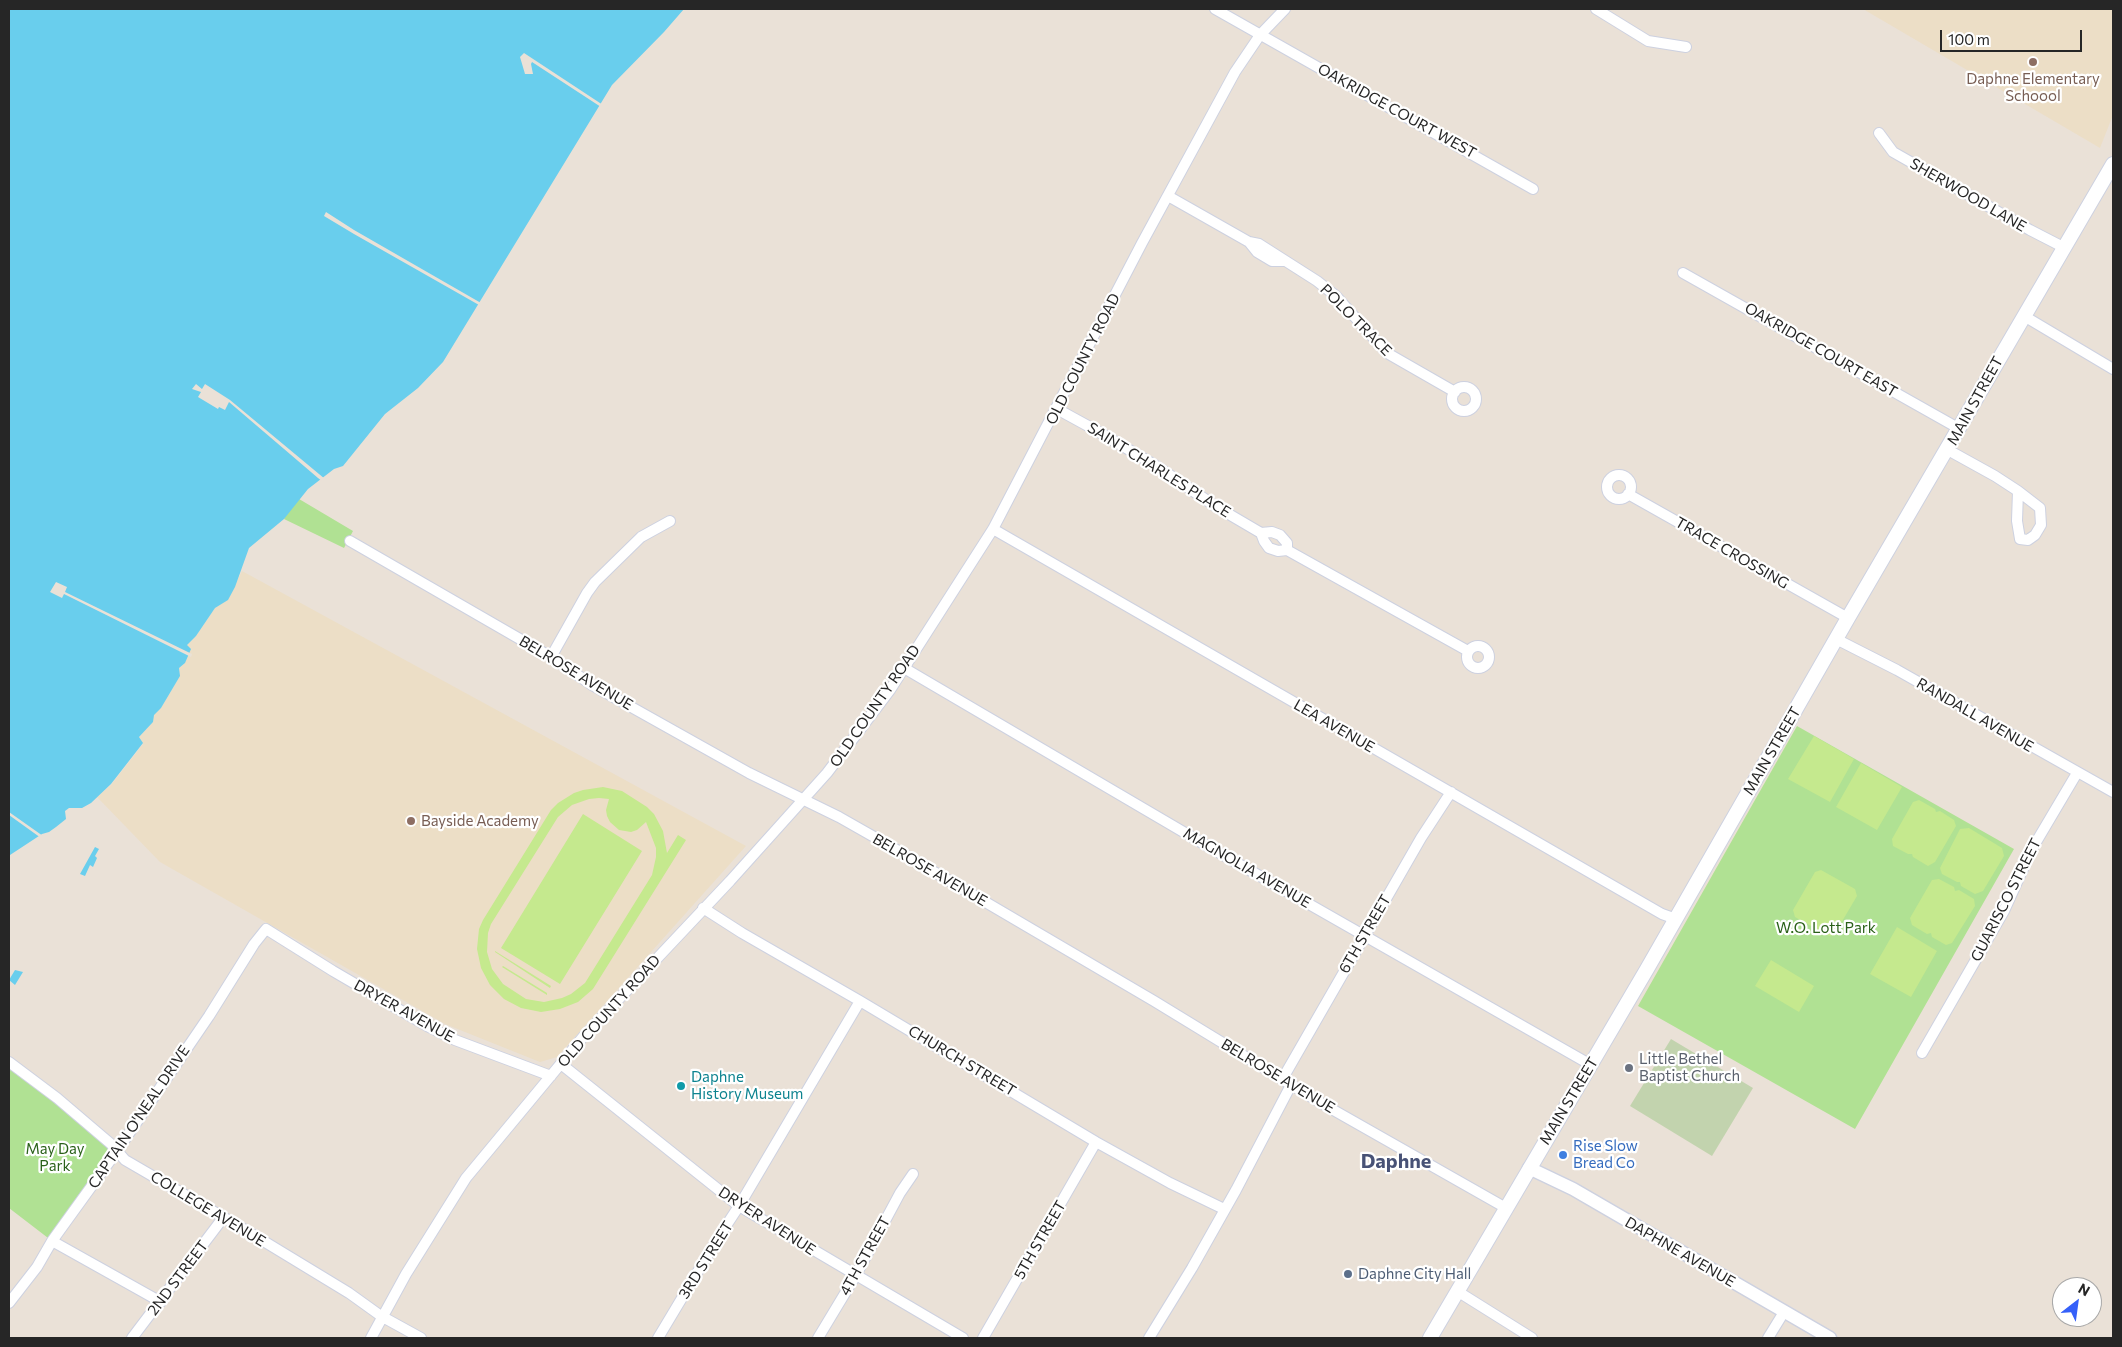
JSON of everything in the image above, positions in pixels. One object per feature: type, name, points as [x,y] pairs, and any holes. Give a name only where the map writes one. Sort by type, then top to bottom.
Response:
[{"type":"main road","name":"MAIN STREET","points":[[1430,1338],[1676,919],[1836,639],[1842,615],[1948,450],[1958,428],[2112,167]]},
{"type":"street","name":"OAKRIDGE COURT WEST","points":[[1214,9],[1533,189]]},
{"type":"street","name":"OLD COUNTY ROAD","points":[[371,1338],[424,1244],[466,1178],[583,1036],[802,800],[849,745],[904,668],[993,529],[1168,196],[1236,72],[1260,35],[1285,9]]},
{"type":"street","points":[[1596,9],[1648,41],[1686,47]]},
{"type":"street","name":"SHERWOOD LANE","points":[[1879,133],[1893,152],[2065,248]]},
{"type":"street","name":"POLO TRACE","points":[[1168,196],[1249,242],[1259,244],[1317,281],[1336,296],[1387,353],[1455,392]]},
{"type":"street","name":"OAKRIDGE COURT EAST","points":[[1683,273],[1958,428]]},
{"type":"street","points":[[2024,316],[2113,369]]},
{"type":"street","name":"SAINT CHARLES PLACE","points":[[1057,409],[1158,467],[1215,506],[1261,533],[1272,532],[1280,535],[1287,543],[1287,550]]},
{"type":"street","points":[[1948,450],[2018,491]]},
{"type":"street","name":"TRACE CROSSING","points":[[1628,494],[1842,615]]},
{"type":"street","points":[[551,656],[586,593],[595,582],[641,537],[670,521]]},
{"type":"street","name":"LEA AVENUE","points":[[993,529],[1380,753],[1662,914],[1676,919]]},
{"type":"street","name":"SAINT CHARLES PLACE","points":[[1261,533],[1264,541],[1270,548],[1278,551],[1287,550],[1468,650]]},
{"type":"street","name":"BELROSE AVENUE","points":[[350,541],[551,656],[592,685],[749,774],[839,817],[890,846],[1287,1082],[1506,1208]]},
{"type":"street","name":"RANDALL AVENUE","points":[[1836,639],[1906,675],[2113,792]]},
{"type":"street","name":"MAGNOLIA AVENUE","points":[[904,668],[1364,936],[1591,1065]]},
{"type":"street","name":"GUARISCO STREET","points":[[1922,1053],[2004,911],[2032,849],[2077,773]]},
{"type":"street","name":"6TH STREET","points":[[1149,1338],[1192,1268],[1236,1190],[1287,1082],[1364,936],[1421,838],[1451,792]]},
{"type":"street","name":"CHURCH STREET","points":[[703,908],[742,933],[1096,1142],[1224,1209]]},
{"type":"street","name":"DRYER AVENUE","points":[[266,929],[429,1027],[455,1040],[551,1076]]},
{"type":"street","name":"CAPTAIN O'NEAL DRIVE","points":[[9,1303],[37,1267],[52,1241],[117,1152],[209,1016],[254,944],[266,929]]},
{"type":"street","name":"3RD STREET","points":[[658,1338],[718,1238],[740,1206],[860,1001]]},
{"type":"street","name":"COLLEGE AVENUE","points":[[9,1062],[56,1098],[110,1144],[125,1160],[421,1338]]},
{"type":"street","name":"DRYER AVENUE","points":[[561,1064],[740,1206],[964,1338]]},
{"type":"street","name":"5TH STREET","points":[[983,1338],[1096,1142]]},
{"type":"street","name":"DAPHNE AVENUE","points":[[1529,1168],[1573,1189],[1830,1338]]},
{"type":"street","name":"4TH STREET","points":[[818,1338],[856,1275],[895,1202],[913,1174]]},
{"type":"street","name":"2ND STREET","points":[[132,1338],[223,1218]]},
{"type":"street","points":[[52,1241],[161,1302]]},
{"type":"street","points":[[1457,1291],[1532,1338]]},
{"type":"street","points":[[1768,1338],[1784,1312]]},
{"type":"shaded area","name":"Daphne Elementary Schoool","points":[[1863,9],[2113,9],[2113,115],[2100,148]]},
{"type":"shaded area","name":"Bayside Academy","points":[[242,571],[746,846],[557,1057],[540,1062],[445,1024],[160,862],[97,797],[111,785],[143,744],[139,737],[153,722],[153,715],[161,708],[180,676],[179,668],[185,663],[187,645],[196,636],[215,608],[228,599]]},
{"type":"green space","points":[[294,496],[353,531],[344,548],[284,519]]},
{"type":"green space","name":"W.O. Lott Park","points":[[1797,726],[2014,849],[1855,1129],[1638,1006]]},
{"type":"green space","points":[[1814,736],[1854,759],[1830,802],[1788,779]]},
{"type":"green space","points":[[1861,763],[1902,787],[1877,830],[1836,807]]},
{"type":"green space","points":[[603,787],[622,791],[647,807],[654,814],[663,831],[667,853],[678,835],[686,840],[593,989],[578,1002],[560,1009],[541,1012],[521,1008],[504,999],[490,985],[481,968],[477,949],[479,929],[551,810],[574,793]],"holes":[[[589,799],[609,799],[606,810],[607,816],[610,822],[619,830],[631,832],[637,830],[646,822],[656,848],[652,875],[585,983],[571,994],[562,998],[544,1002],[526,999],[503,984],[492,969],[487,952],[488,933],[491,924],[558,817],[572,805]]]},
{"type":"green space","points":[[1919,800],[1935,809],[1936,812],[1940,811],[1954,820],[1956,826],[1935,862],[1928,866],[1913,857],[1912,854],[1908,854],[1893,846],[1892,839],[1913,802]]},
{"type":"green space","points":[[583,814],[642,851],[560,984],[501,948]]},
{"type":"green space","points":[[1969,828],[2002,848],[2004,856],[1983,891],[1975,894],[1961,886],[1960,882],[1942,874],[1940,868],[1960,829]]},
{"type":"green space","points":[[1821,870],[1855,889],[1857,896],[1834,935],[1829,936],[1795,917],[1793,910],[1815,872]]},
{"type":"green space","points":[[1939,879],[1954,887],[1955,891],[1959,890],[1974,899],[1975,906],[1952,943],[1946,945],[1932,937],[1931,933],[1927,934],[1912,925],[1910,918],[1932,880]]},
{"type":"green space","points":[[1897,927],[1937,951],[1911,997],[1870,974]]},
{"type":"green space","points":[[495,952],[551,986],[550,988]]},
{"type":"green space","points":[[1771,960],[1814,986],[1799,1012],[1755,986]]},
{"type":"green space","points":[[502,967],[547,993],[547,995]]},
{"type":"green space","points":[[1671,1039],[1753,1088],[1712,1156],[1630,1106]]},
{"type":"green space","name":"May Day Park","points":[[9,1062],[117,1151],[52,1241],[9,1208]]},
{"type":"water","points":[[9,9],[684,9],[612,85],[443,362],[418,388],[385,414],[343,466],[334,469],[308,489],[284,519],[249,548],[235,587],[228,600],[215,608],[196,636],[187,645],[191,649],[185,663],[179,668],[180,676],[161,708],[154,715],[153,722],[139,737],[143,743],[111,784],[91,803],[82,808],[69,808],[65,811],[66,819],[56,827],[10,855]]},
{"type":"water","points":[[95,847],[99,849],[95,856],[97,858],[93,867],[90,865],[85,876],[80,874]]},
{"type":"water","points":[[15,970],[23,972],[15,985],[9,980]]},
{"type":"pier","points":[[524,53],[603,105],[601,107],[532,62],[533,74],[525,74],[520,57]]},
{"type":"pier","points":[[326,212],[481,303],[479,305],[354,234],[324,216]]},
{"type":"pier","points":[[196,384],[202,389],[205,384],[230,400],[325,479],[322,481],[318,478],[229,402],[225,410],[219,407],[218,409],[198,397],[201,392],[192,389]]},
{"type":"pier","points":[[56,582],[67,587],[65,592],[192,654],[191,657],[64,594],[62,598],[50,592]]},
{"type":"pier","points":[[9,812],[43,836],[41,838],[9,815]]},
{"type":"place","name":"Daphne Elementary Schoool","points":[[2033,62]]},
{"type":"place","name":"Bayside Academy","points":[[411,821]]},
{"type":"place","name":"Little Bethel Baptist Church","points":[[1629,1068]]},
{"type":"place","name":"Daphne History Museum","points":[[681,1086]]},
{"type":"place","name":"Rise Slow Bread Co","points":[[1563,1155]]},
{"type":"place","name":"Daphne City Hall","points":[[1348,1274]]},
{"type":"district","name":"Daphne","points":[[1396,1161]]}]
